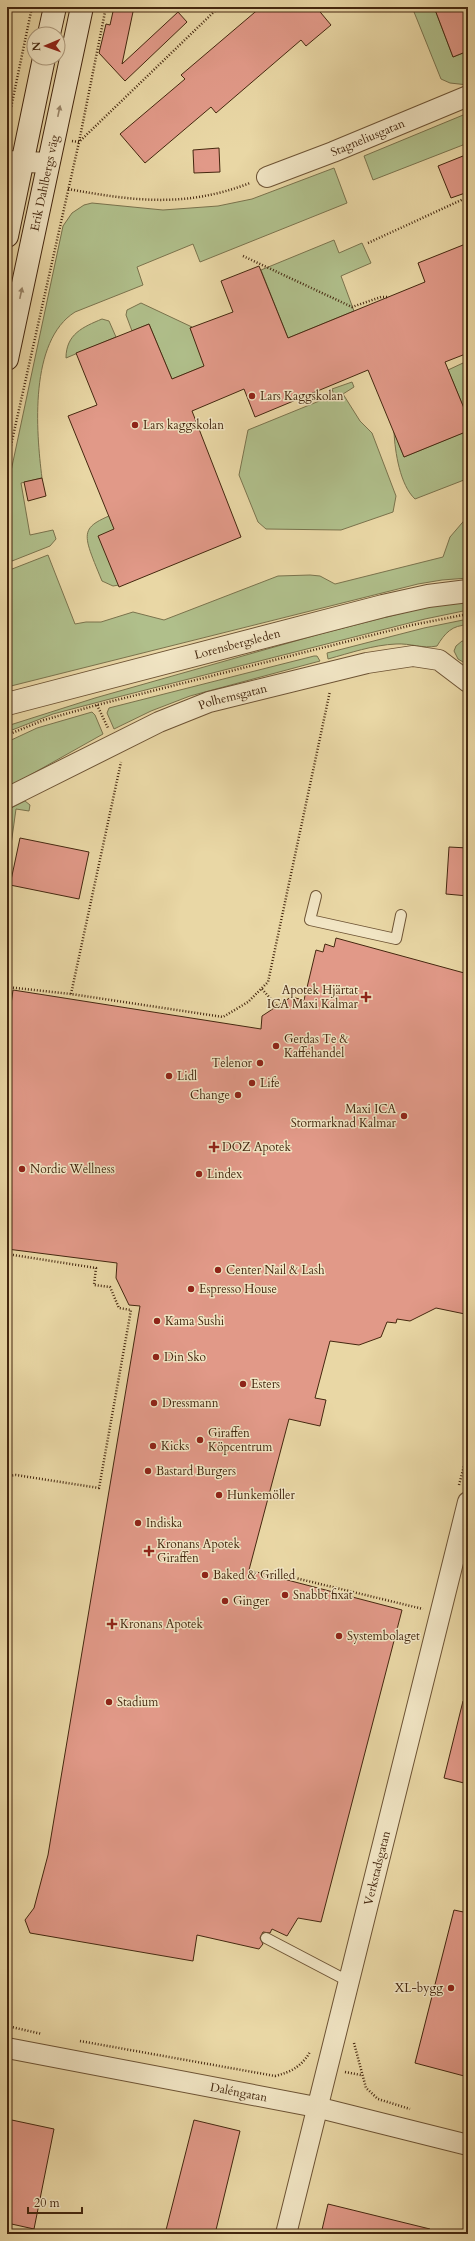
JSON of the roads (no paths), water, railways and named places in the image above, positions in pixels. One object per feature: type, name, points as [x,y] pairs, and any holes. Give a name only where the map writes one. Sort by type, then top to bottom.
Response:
[{"type":"main road","points":[[51,26],[55,7]]},
{"type":"main road","name":"Erik Dahlbergs väg","points":[[7,359],[82,7]]},
{"type":"main road","points":[[7,236],[15,161],[42,66]]},
{"type":"main road","name":"Lorensbergsleden","points":[[7,704],[383,606],[468,591]]},
{"type":"street","name":"Stagneliusgatan","points":[[266,176],[333,152],[468,96]]},
{"type":"street","points":[[15,161],[48,163]]},
{"type":"street","name":"Polhemsgatan","points":[[7,798],[159,722],[209,702],[367,663],[413,656],[439,660],[468,682]]},
{"type":"street","name":"Verkstadsgatan","points":[[286,2234],[316,2107],[468,1502]]},
{"type":"street","name":"Daléngatan","points":[[7,2048],[316,2107],[468,2145]]},
{"type":"lane","points":[[316,896],[310,920],[396,939],[401,915]]},
{"type":"lane","points":[[266,1938],[348,1981]]},
{"type":"place","name":"Lars Kaggskolan","points":[[252,396]]},
{"type":"place","name":"Lars kaggskolan","points":[[135,425]]},
{"type":"place","name":"Apotek Hjärtat ICA Maxi Kalmar","points":[[366,997]]},
{"type":"place","name":"Gerdas Te & Kaffehandel","points":[[276,1046]]},
{"type":"place","name":"Telenor","points":[[260,1063]]},
{"type":"place","name":"Lidl","points":[[169,1076]]},
{"type":"place","name":"Life","points":[[252,1083]]},
{"type":"place","name":"Change","points":[[238,1095]]},
{"type":"place","name":"Maxi ICA Stormarknad Kalmar","points":[[404,1116]]},
{"type":"place","name":"DOZ Apotek","points":[[214,1147]]},
{"type":"place","name":"Nordic Wellness","points":[[22,1169]]},
{"type":"place","name":"Lindex","points":[[199,1174]]},
{"type":"place","name":"Center Nail & Lash","points":[[218,1270]]},
{"type":"place","name":"Espresso House","points":[[191,1289]]},
{"type":"place","name":"Kama Sushi","points":[[157,1321]]},
{"type":"place","name":"Din Sko","points":[[156,1357]]},
{"type":"place","name":"Esters","points":[[243,1384]]},
{"type":"place","name":"Dressmann","points":[[154,1403]]},
{"type":"place","name":"Giraffen Köpcentrum","points":[[200,1440]]},
{"type":"place","name":"Kicks","points":[[153,1446]]},
{"type":"place","name":"Bastard Burgers","points":[[148,1471]]},
{"type":"place","name":"Hunkemöller","points":[[219,1495]]},
{"type":"place","name":"Indiska","points":[[138,1523]]},
{"type":"place","name":"Kronans Apotek Giraffen","points":[[149,1551]]},
{"type":"place","name":"Baked & Grilled","points":[[205,1575]]},
{"type":"place","name":"Snabbt fixat","points":[[285,1595]]},
{"type":"place","name":"Ginger","points":[[225,1601]]},
{"type":"place","name":"Kronans Apotek","points":[[112,1624]]},
{"type":"place","name":"Systembolaget","points":[[339,1636]]},
{"type":"place","name":"Stadium","points":[[109,1702]]},
{"type":"place","name":"XL-bygg","points":[[451,1988]]}]
